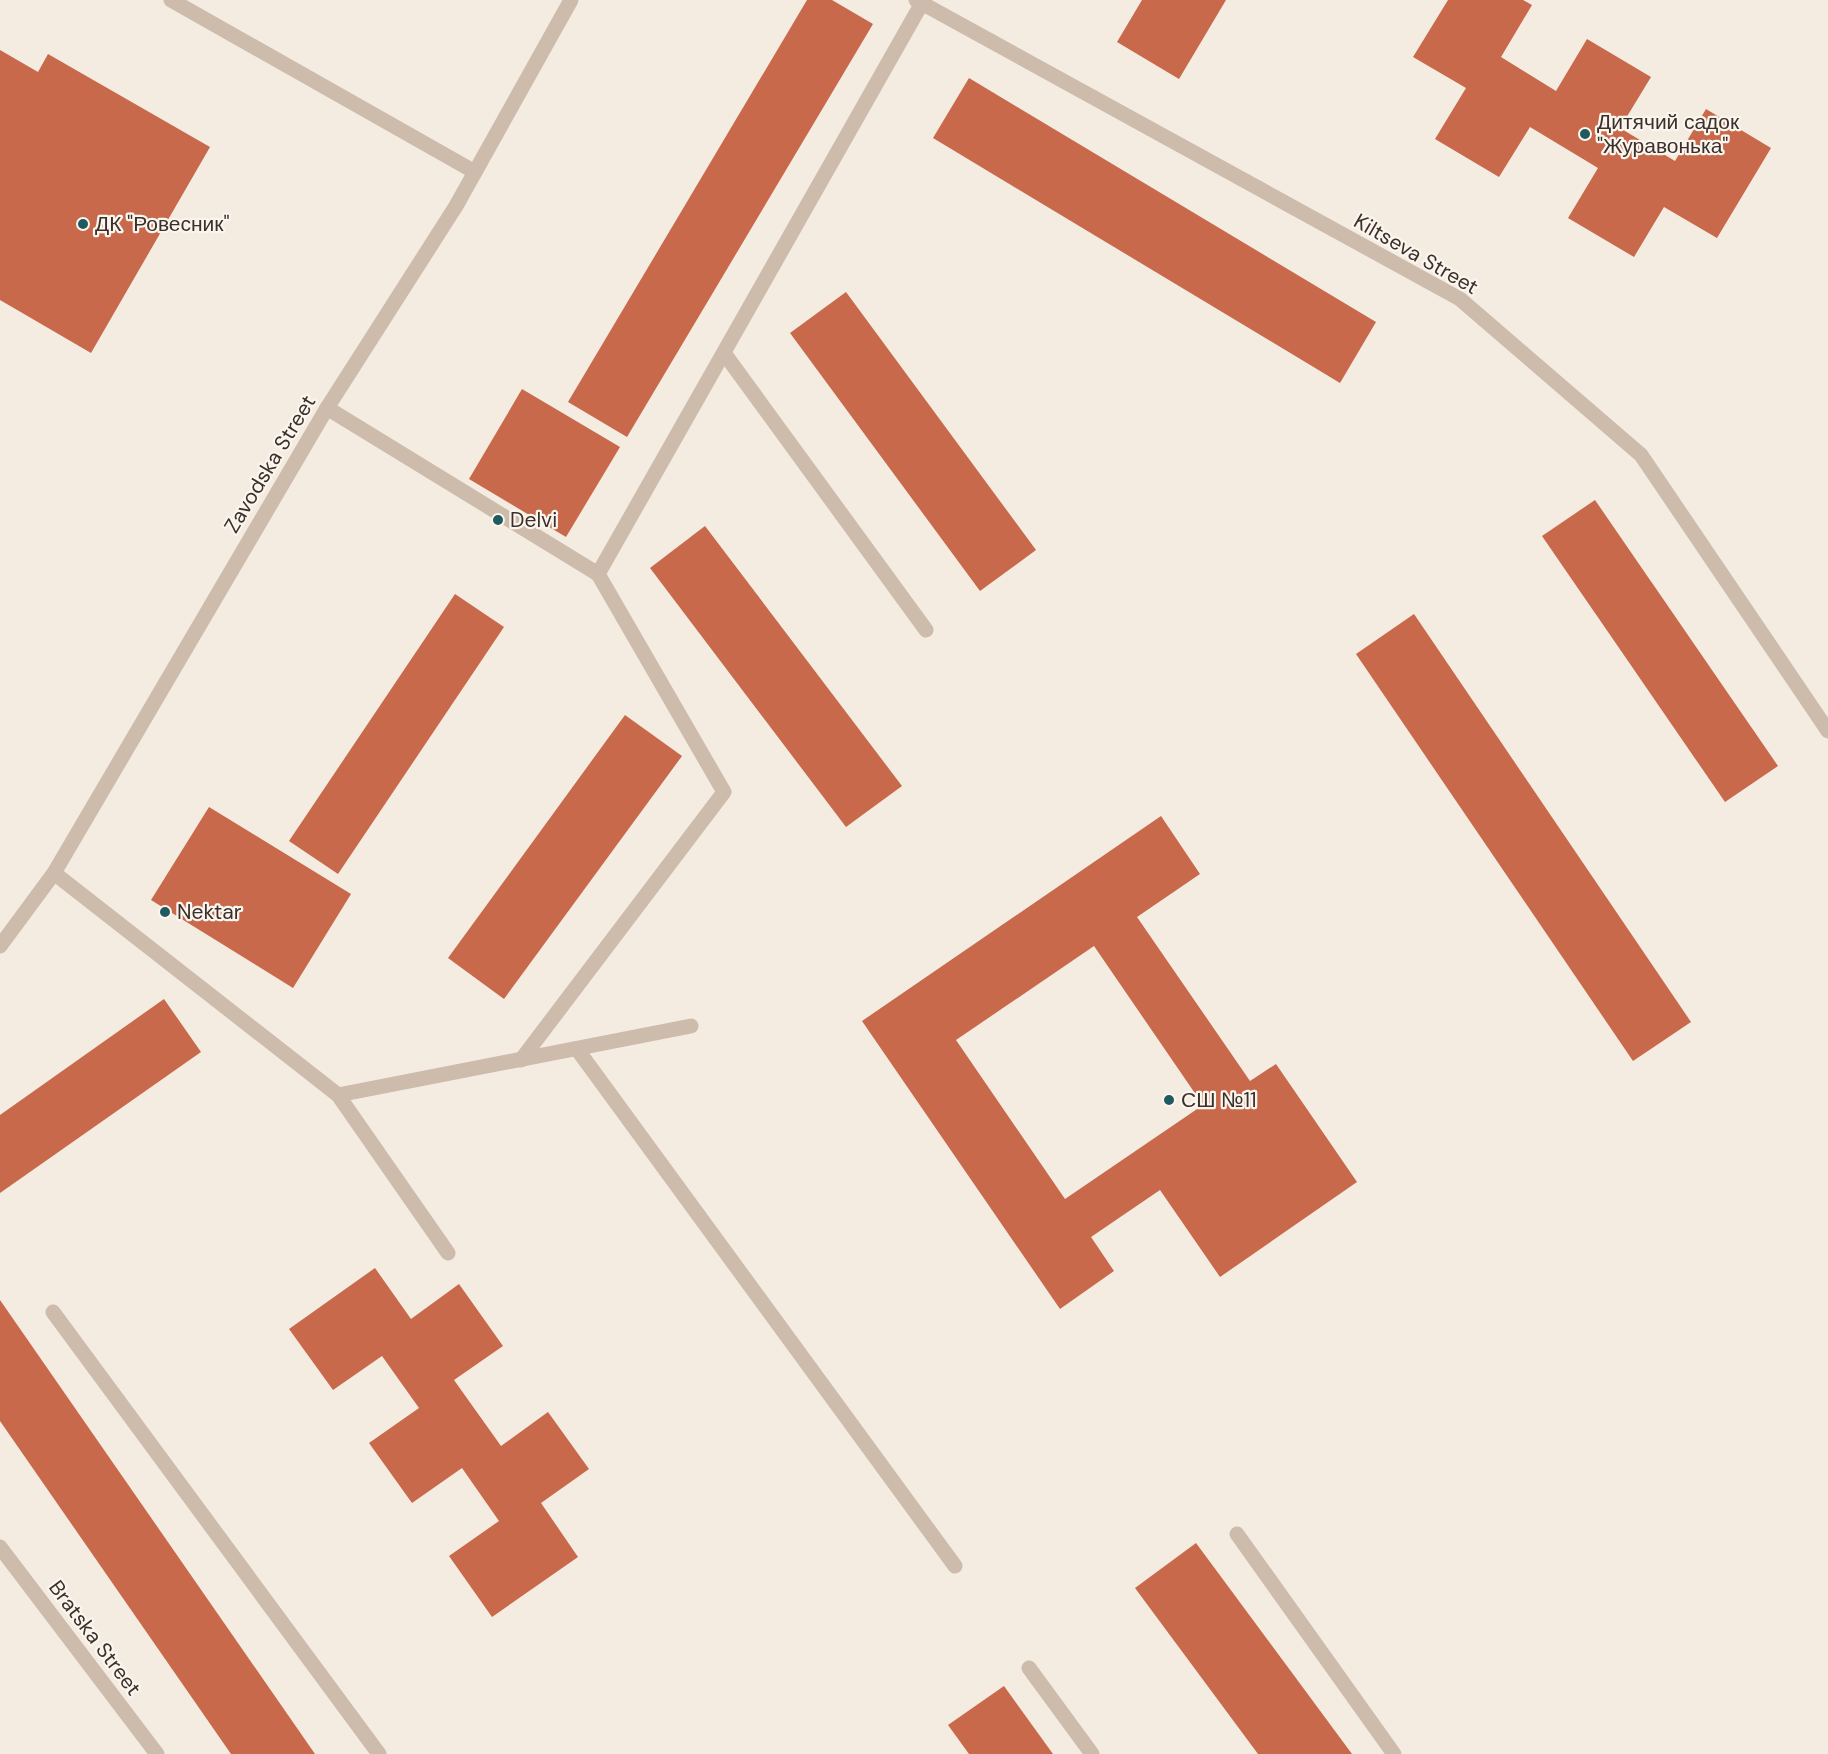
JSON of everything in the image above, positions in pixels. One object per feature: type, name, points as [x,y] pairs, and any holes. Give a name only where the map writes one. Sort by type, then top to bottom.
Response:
[{"type":"street","points":[[171,0],[475,172]]},
{"type":"street","name":"Zavodska Street","points":[[0,946],[54,873],[327,408],[475,172],[571,0]]},
{"type":"street","points":[[598,574],[919,2]]},
{"type":"street","name":"Kiltseva Street","points":[[919,2],[1460,299],[1641,455],[1828,731]]},
{"type":"street","points":[[724,353],[926,630]]},
{"type":"street","points":[[327,408],[598,574],[724,792],[521,1060]]},
{"type":"street","points":[[54,873],[338,1095],[448,1253]]},
{"type":"street","points":[[338,1095],[691,1026]]},
{"type":"street","points":[[577,1049],[955,1566]]},
{"type":"street","points":[[53,1312],[379,1754]]},
{"type":"street","points":[[1237,1534],[1394,1754]]},
{"type":"street","name":"Bratska Street","points":[[0,1547],[157,1754]]},
{"type":"street","points":[[1029,1668],[1092,1754]]},
{"type":"building","points":[[807,0],[832,0],[873,24],[627,437],[568,402]]},
{"type":"building","points":[[1142,0],[1226,0],[1179,79],[1117,42]]},
{"type":"building","name":"Дитячий садок \"Журавонька\"","points":[[1448,0],[1523,0],[1532,5],[1501,57],[1556,91],[1587,39],[1651,77],[1620,128],[1675,161],[1706,109],[1771,148],[1717,238],[1664,207],[1634,257],[1568,218],[1598,168],[1530,127],[1499,177],[1435,139],[1466,88],[1413,57]]},
{"type":"building","name":"ДК \"Ровесник\"","points":[[0,50],[38,72],[48,54],[210,147],[91,353],[0,300]]},
{"type":"building","points":[[969,78],[1376,322],[1340,383],[933,138]]},
{"type":"building","points":[[846,292],[1036,550],[980,591],[790,333]]},
{"type":"building","points":[[522,389],[620,447],[566,537],[469,479]]},
{"type":"building","points":[[1595,500],[1778,766],[1725,802],[1542,536]]},
{"type":"building","points":[[705,526],[902,786],[846,827],[650,568]]},
{"type":"building","points":[[455,594],[504,627],[338,874],[289,841]]},
{"type":"building","points":[[1414,614],[1691,1022],[1633,1061],[1356,654]]},
{"type":"building","points":[[625,715],[682,756],[504,999],[448,958]]},
{"type":"building","points":[[209,807],[351,894],[293,988],[151,900]]},
{"type":"building","points":[[1161,816],[1200,874],[1137,917],[1250,1081],[1276,1064],[1357,1182],[1220,1277],[1160,1190],[1091,1237],[1114,1271],[1060,1309],[862,1021]],"holes":[[[1094,946],[1203,1105],[1065,1199],[956,1040]]]},
{"type":"building","points":[[164,999],[201,1052],[0,1193],[0,1115]]},
{"type":"building","points":[[375,1268],[411,1319],[459,1284],[503,1346],[454,1380],[501,1446],[548,1412],[589,1469],[541,1503],[578,1557],[492,1617],[449,1556],[499,1521],[462,1468],[412,1503],[369,1443],[419,1408],[382,1356],[333,1390],[289,1329]]},
{"type":"building","points":[[0,1300],[315,1754],[231,1754],[0,1421]]},
{"type":"building","points":[[1196,1543],[1352,1754],[1258,1754],[1135,1588]]},
{"type":"building","points":[[1004,1686],[1053,1754],[969,1754],[948,1725]]},
{"type":"place","name":"Дитячий садок \"Журавонька\"","points":[[1585,134]]},
{"type":"place","name":"ДК \"Ровесник\"","points":[[83,224]]},
{"type":"place","name":"Delvi","points":[[498,520]]},
{"type":"place","name":"Nektar","points":[[165,912]]},
{"type":"place","name":"СШ №11","points":[[1169,1100]]}]
